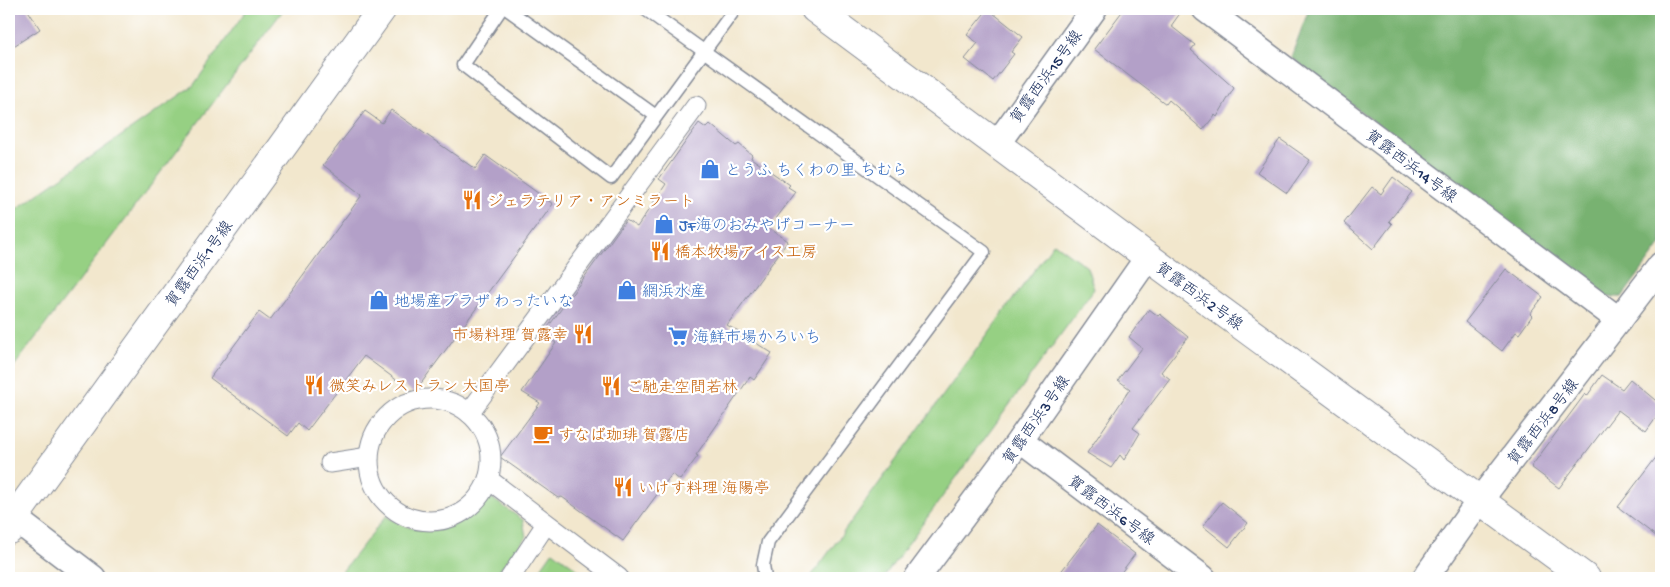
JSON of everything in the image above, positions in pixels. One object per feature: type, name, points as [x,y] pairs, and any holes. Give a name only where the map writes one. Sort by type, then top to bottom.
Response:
[{"type":"street","name":"賀露西浜1号線","points":[[11,524],[382,9]]},
{"type":"street","name":"賀露西浜2号線","points":[[815,9],[1148,257],[1586,578]]},
{"type":"street","name":"賀露西浜15号線","points":[[997,144],[1094,9]]},
{"type":"street","name":"賀露西浜14号線","points":[[1205,9],[1619,320]]},
{"type":"street","points":[[469,412],[696,106]]},
{"type":"street","name":"賀露西浜3号線","points":[[917,578],[1020,440],[1148,257]]},
{"type":"street","name":"賀露西浜8号線","points":[[1425,578],[1480,500],[1661,265]]},
{"type":"street","points":[[431,399],[451,402],[469,412],[482,428],[490,447],[491,468],[485,488],[473,504],[457,515],[438,521],[418,520],[399,513],[384,501],[373,484],[368,465],[369,456],[370,445],[378,426],[392,412],[411,402],[431,399]]},
{"type":"street","name":"賀露西浜6号線","points":[[1020,440],[1189,574]]},
{"type":"street","points":[[330,463],[369,456]]},
{"type":"street","points":[[488,479],[619,578]]},
{"type":"street","points":[[11,524],[93,578]]},
{"type":"street","points":[[510,578],[546,524]]},
{"type":"lane","points":[[501,9],[463,64],[611,178],[734,9]]},
{"type":"lane","points":[[507,9],[656,116]]},
{"type":"lane","points":[[645,9],[984,252],[768,542],[763,565],[765,578]]},
{"type":"green space","points":[[247,9],[284,9],[9,373],[9,214],[193,86]]},
{"type":"green space","points":[[1309,9],[1661,9],[1661,244],[1622,297],[1598,297],[1291,57]]},
{"type":"green space","points":[[1054,243],[1087,267],[1094,289],[883,578],[810,578]]},
{"type":"green space","points":[[490,497],[523,520],[526,537],[493,578],[337,578],[386,516],[415,529],[441,529],[454,525],[466,518]]},
{"type":"green space","points":[[553,551],[589,578],[534,578]]},
{"type":"building","points":[[9,9],[27,9],[40,29],[9,49]]},
{"type":"building","points":[[988,9],[1023,37],[1011,52],[1014,54],[993,81],[965,59],[978,43],[967,35]]},
{"type":"building","points":[[1124,9],[1183,9],[1171,26],[1195,45],[1191,50],[1234,88],[1217,117],[1215,115],[1203,130],[1169,100],[1166,104],[1094,49]]},
{"type":"building","points":[[391,110],[475,169],[485,155],[553,204],[414,393],[364,356],[307,431],[298,423],[288,436],[210,378],[259,312],[270,320],[362,195],[323,165],[365,111],[382,123]]},
{"type":"building","points":[[699,123],[706,128],[710,124],[736,146],[739,144],[752,155],[751,158],[790,185],[788,187],[796,192],[769,228],[788,241],[727,325],[772,353],[754,380],[750,377],[680,480],[672,474],[623,541],[562,497],[558,498],[500,457],[540,403],[522,392],[556,343],[543,334],[626,220],[637,227],[666,184],[659,179]]},
{"type":"building","points":[[1280,139],[1310,160],[1287,193],[1257,172]]},
{"type":"building","points":[[1393,177],[1412,192],[1389,221],[1392,224],[1373,249],[1344,223],[1372,187],[1381,194]]},
{"type":"building","points":[[1506,269],[1543,297],[1530,314],[1532,316],[1519,334],[1516,332],[1502,351],[1465,322]]},
{"type":"building","points":[[1149,309],[1158,316],[1160,314],[1188,337],[1161,372],[1170,379],[1133,428],[1140,433],[1124,460],[1120,455],[1111,468],[1087,453],[1130,389],[1118,380],[1142,348],[1129,337]]},
{"type":"building","points":[[1602,375],[1622,389],[1630,379],[1661,405],[1661,410],[1646,431],[1618,410],[1559,488],[1531,467],[1585,394],[1587,396]]},
{"type":"building","points":[[1661,451],[1661,540],[1618,507]]},
{"type":"building","points":[[1222,502],[1248,523],[1229,547],[1203,526]]},
{"type":"building","points":[[1097,525],[1135,554],[1117,578],[1056,578]]},
{"type":"place","name":"とうふ ちくわの里 ちむら","points":[[710,169]]},
{"type":"place","name":"ジェラテリア・アンミラート","points":[[472,200]]},
{"type":"place","name":"JF海のおみやげコーナー","points":[[664,224]]},
{"type":"place","name":"橋本牧場アイス工房","points":[[660,251]]},
{"type":"place","name":"網浜水産","points":[[627,290]]},
{"type":"place","name":"地場産プラザ わったいな","points":[[379,300]]},
{"type":"place","name":"市場料理 賀露幸","points":[[583,334]]},
{"type":"place","name":"海鮮市場かろいち","points":[[678,336]]},
{"type":"place","name":"微笑みレストラン 大国亭","points":[[314,385]]},
{"type":"place","name":"ご馳走空間若林","points":[[611,386]]},
{"type":"place","name":"すなば珈琲 賀露店","points":[[543,434]]},
{"type":"place","name":"いけす料理 海陽亭","points":[[623,487]]}]
